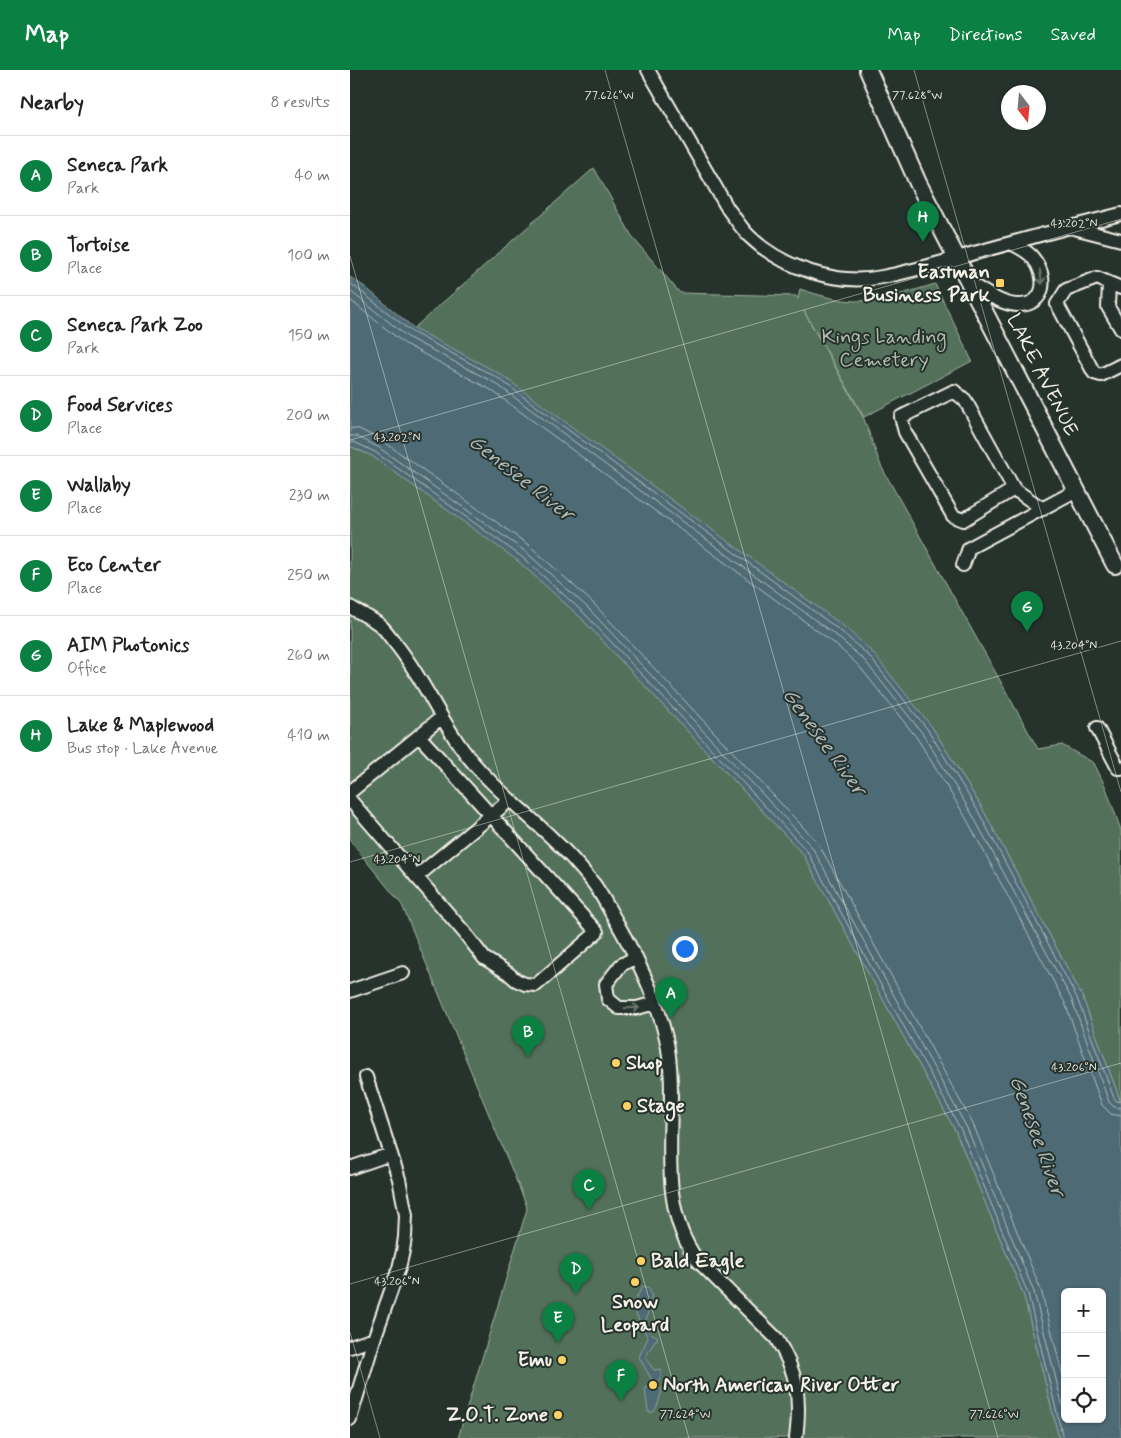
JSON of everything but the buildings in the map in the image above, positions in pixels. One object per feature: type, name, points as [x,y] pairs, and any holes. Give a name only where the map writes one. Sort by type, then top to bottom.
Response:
[{"type":"main road","name":"LAKE AVENUE","points":[[868,70],[912,170],[1115,565]]},
{"type":"street","points":[[648,70],[728,209],[749,235],[762,247],[792,265],[810,271],[850,279],[881,278],[1121,214]]},
{"type":"street","points":[[1068,227],[1121,240]]},
{"type":"street","points":[[971,284],[995,298],[1017,305],[1025,304],[1039,296],[1043,289],[1043,278],[1040,268],[1032,256],[1011,243]]},
{"type":"street","points":[[1121,275],[1115,285],[1108,307],[1121,329]]},
{"type":"street","points":[[1115,285],[1098,278],[1066,290],[1057,304],[1094,372],[1101,375],[1121,365]]},
{"type":"street","points":[[1014,489],[963,520],[953,516],[905,432],[901,417],[954,391],[964,400],[1014,489],[1043,509]]},
{"type":"street","points":[[963,565],[969,548],[1078,490]]},
{"type":"street","points":[[350,608],[381,626],[405,655],[466,754],[491,783],[553,839],[594,885],[636,957],[655,1003],[666,1039],[671,1114],[670,1174],[677,1219],[688,1248],[698,1261],[776,1338],[786,1354],[797,1387],[796,1438]]},
{"type":"street","points":[[350,792],[442,717]]},
{"type":"street","points":[[1097,728],[1118,768],[1121,768]]},
{"type":"street","points":[[419,736],[597,932]]},
{"type":"street","points":[[350,800],[464,932],[484,958],[516,980],[525,984],[536,985],[597,932],[616,922]]},
{"type":"street","points":[[416,877],[510,800]]},
{"type":"street","points":[[636,957],[620,965],[606,984],[608,999],[619,1008],[638,1008],[655,1003]]},
{"type":"street","points":[[350,991],[403,973]]},
{"type":"street","points":[[350,1419],[374,1338],[398,1268],[405,1237],[406,1215],[399,1179],[366,1077]]},
{"type":"street","points":[[350,1168],[391,1154]]},
{"type":"street","points":[[350,1347],[374,1338]]},
{"type":"green space","name":"Kings Landing Cemetery","points":[[594,168],[633,238],[680,293],[796,296],[798,299],[800,289],[836,299],[867,301],[935,284],[972,361],[864,417],[804,311],[864,419],[881,466],[1038,749],[1062,745],[1094,763],[1106,788],[1121,830],[1121,1103],[1082,996],[982,808],[932,727],[414,328]]},
{"type":"green space","points":[[350,446],[372,456],[519,561],[580,617],[803,854],[956,1132],[1024,1296],[1059,1438],[458,1438],[527,1209],[402,905],[350,841]]},
{"type":"water","name":"Genesee River","points":[[350,277],[365,287],[414,328],[500,374],[846,628],[873,653],[932,727],[982,808],[1082,996],[1121,1103],[1121,1438],[1059,1438],[1024,1296],[956,1132],[803,854],[580,617],[518,561],[372,456],[350,446]]},
{"type":"water","points":[[643,1286],[649,1288],[651,1296],[646,1321],[647,1330],[657,1336],[658,1339],[655,1340],[645,1358],[654,1370],[661,1369],[661,1377],[655,1387],[662,1389],[654,1412],[648,1412],[645,1389],[650,1386],[652,1380],[639,1357],[648,1338],[636,1314],[634,1302]]},
{"type":"place","name":"Lake & Maplewood","points":[[923,242]]},
{"type":"place","name":"Eastman Business Park","points":[[1000,283]]},
{"type":"place","name":"AIM Photonics","points":[[1027,632]]},
{"type":"place","name":"Seneca Park","points":[[671,1018]]},
{"type":"place","name":"Tortoise","points":[[528,1057]]},
{"type":"place","name":"Shop","points":[[616,1063]]},
{"type":"place","name":"Stage","points":[[627,1106]]},
{"type":"place","name":"Seneca Park Zoo","points":[[589,1210]]},
{"type":"place","name":"Bald Eagle","points":[[641,1261]]},
{"type":"place","name":"Snow Leopard","points":[[635,1282]]},
{"type":"place","name":"Food Services","points":[[576,1294]]},
{"type":"place","name":"Wallaby","points":[[558,1343]]},
{"type":"place","name":"Emu","points":[[562,1360]]},
{"type":"place","name":"North American River Otter","points":[[653,1385]]},
{"type":"place","name":"Eco Center","points":[[621,1401]]},
{"type":"place","name":"Z.O.T. Zone","points":[[558,1415]]}]
